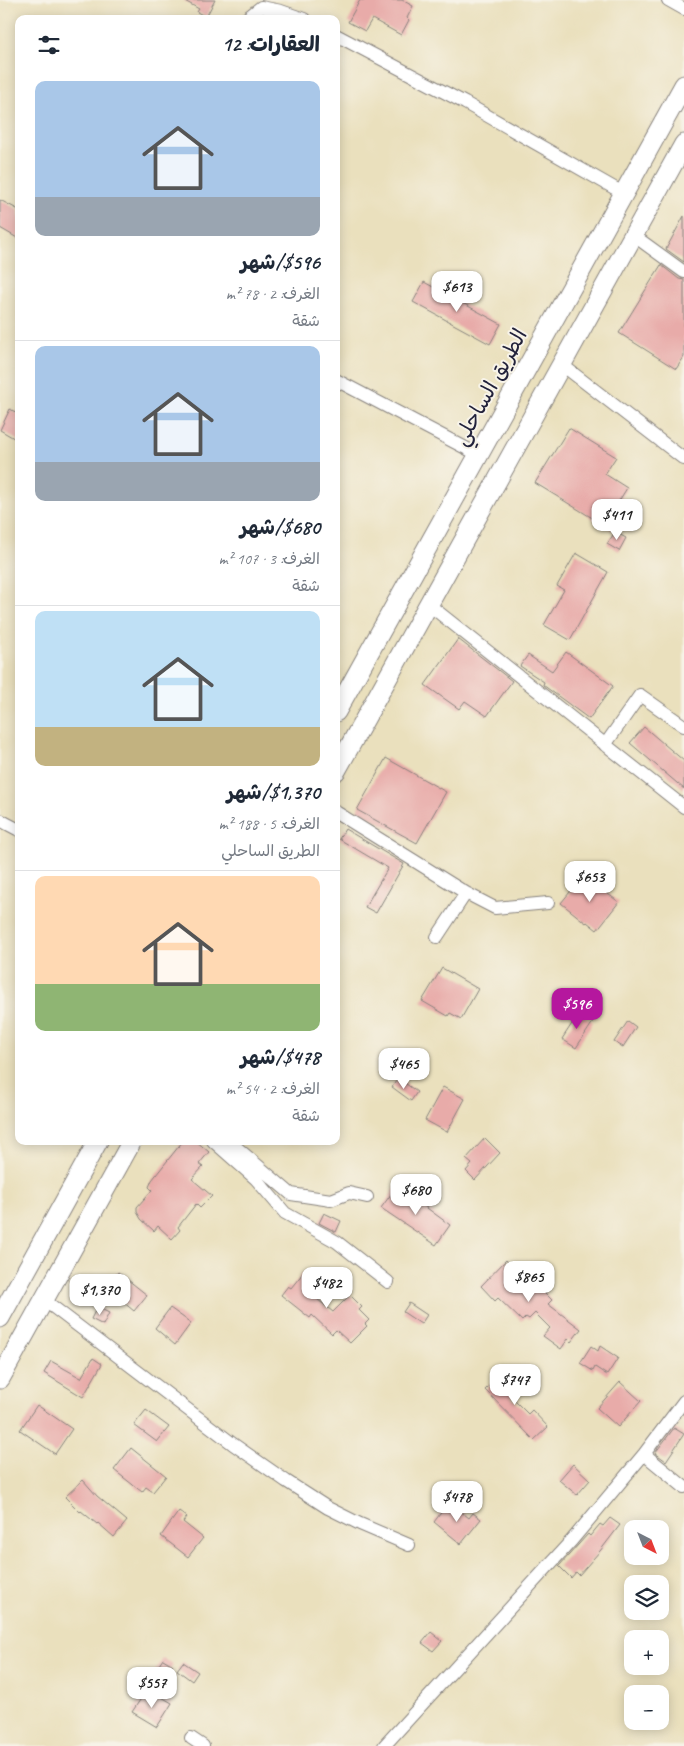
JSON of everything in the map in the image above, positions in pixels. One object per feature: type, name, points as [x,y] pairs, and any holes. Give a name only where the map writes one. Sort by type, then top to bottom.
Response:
[{"type":"highway","name":"الطريق الساحلي","points":[[340,705],[684,84]]},
{"type":"highway","points":[[340,764],[684,144]]},
{"type":"highway","points":[[0,1318],[96,1145]]},
{"type":"highway","points":[[0,1379],[130,1145]]},
{"type":"street","points":[[668,0],[684,9]]},
{"type":"street","points":[[251,15],[261,7],[293,15]]},
{"type":"street","points":[[340,37],[465,103],[623,193]]},
{"type":"street","points":[[633,235],[684,272]]},
{"type":"street","points":[[561,364],[684,459]]},
{"type":"street","points":[[340,382],[478,455]]},
{"type":"street","points":[[428,604],[684,808]]},
{"type":"street","points":[[605,744],[640,696],[684,726]]},
{"type":"street","points":[[340,814],[466,893],[495,908],[548,903]]},
{"type":"street","points":[[0,820],[15,828]]},
{"type":"street","points":[[437,937],[466,893]]},
{"type":"street","points":[[218,1145],[256,1179],[285,1213],[337,1242],[388,1282]]},
{"type":"street","points":[[234,1145],[291,1194],[331,1200],[349,1193],[367,1197]]},
{"type":"street","points":[[44,1300],[233,1444],[286,1480],[328,1508],[409,1545]]},
{"type":"street","points":[[384,1746],[572,1540],[644,1454],[684,1401]]},
{"type":"street","points":[[644,1454],[684,1487]]},
{"type":"street","points":[[191,1738],[202,1746]]},
{"type":"building","points":[[183,0],[215,0],[207,15],[197,12],[199,9]]},
{"type":"building","points":[[360,0],[402,0],[413,6],[407,18],[409,20],[401,35],[372,19],[365,31],[348,22]]},
{"type":"building","points":[[0,200],[15,208],[15,237],[0,228]]},
{"type":"building","points":[[684,216],[684,262],[666,249]]},
{"type":"building","points":[[661,265],[679,279],[684,280],[684,357],[676,369],[619,333]]},
{"type":"building","points":[[424,282],[501,324],[490,344],[413,302]]},
{"type":"building","points":[[10,409],[15,412],[15,439],[0,430]]},
{"type":"building","points":[[569,428],[616,457],[605,474],[627,488],[609,517],[617,521],[612,530],[535,483]]},
{"type":"building","points":[[615,532],[626,538],[619,551],[607,544]]},
{"type":"building","points":[[576,553],[608,572],[570,640],[544,625],[564,590],[557,586]]},
{"type":"building","points":[[458,639],[512,681],[487,716],[465,701],[459,709],[425,685]]},
{"type":"building","points":[[566,652],[613,686],[589,719],[543,685],[544,682],[520,666],[528,655],[552,671]]},
{"type":"building","points":[[644,727],[684,761],[684,789],[630,743]]},
{"type":"building","points":[[386,758],[446,792],[417,843],[357,810]]},
{"type":"building","points":[[345,829],[404,864],[376,913],[365,907],[388,868],[340,840]]},
{"type":"building","points":[[583,876],[619,902],[597,930],[561,903]]},
{"type":"building","points":[[442,968],[478,989],[461,1019],[450,1013],[448,1016],[422,1001]]},
{"type":"building","points":[[579,1013],[593,1022],[576,1048],[562,1039]]},
{"type":"building","points":[[628,1021],[636,1027],[623,1047],[614,1042]]},
{"type":"building","points":[[398,1078],[417,1092],[411,1101],[392,1087]]},
{"type":"building","points":[[443,1087],[465,1099],[447,1132],[425,1120]]},
{"type":"building","points":[[485,1138],[500,1153],[475,1180],[466,1171],[472,1164],[466,1159]]},
{"type":"building","points":[[180,1145],[201,1145],[209,1152],[199,1164],[203,1167],[192,1179],[212,1196],[200,1208],[196,1204],[178,1227],[180,1230],[172,1239],[158,1226],[154,1231],[141,1219],[137,1212],[137,1207],[152,1190],[149,1187],[152,1180]]},
{"type":"building","points":[[397,1186],[450,1225],[436,1245],[381,1208]]},
{"type":"building","points":[[324,1213],[341,1221],[336,1232],[319,1223]]},
{"type":"building","points":[[506,1260],[530,1284],[533,1281],[552,1300],[548,1304],[581,1329],[571,1342],[568,1339],[561,1349],[543,1336],[550,1328],[535,1313],[529,1319],[526,1317],[522,1321],[498,1298],[495,1301],[481,1286]]},
{"type":"building","points":[[118,1272],[147,1295],[134,1311],[106,1288]]},
{"type":"building","points":[[303,1273],[324,1289],[317,1299],[333,1312],[350,1295],[362,1307],[359,1310],[369,1320],[365,1324],[367,1326],[350,1343],[336,1330],[332,1334],[312,1315],[310,1318],[281,1295],[288,1286],[291,1288]]},
{"type":"building","points":[[409,1303],[427,1315],[421,1324],[403,1312]]},
{"type":"building","points":[[97,1307],[109,1313],[103,1325],[91,1319]]},
{"type":"building","points":[[170,1308],[191,1323],[175,1345],[155,1328]]},
{"type":"building","points":[[591,1346],[598,1351],[600,1346],[618,1358],[607,1375],[595,1367],[593,1371],[580,1363]]},
{"type":"building","points":[[93,1358],[102,1364],[83,1397],[44,1373],[51,1361],[81,1378]]},
{"type":"building","points":[[503,1372],[515,1384],[512,1387],[516,1392],[511,1397],[528,1414],[532,1410],[548,1427],[534,1440],[485,1390]]},
{"type":"building","points":[[620,1382],[641,1401],[618,1427],[597,1408]]},
{"type":"building","points":[[37,1405],[72,1429],[55,1454],[20,1430]]},
{"type":"building","points":[[146,1410],[169,1427],[157,1442],[134,1425]]},
{"type":"building","points":[[674,1428],[684,1434],[666,1461],[655,1453]]},
{"type":"building","points":[[131,1448],[166,1476],[153,1492],[146,1487],[142,1492],[114,1470]]},
{"type":"building","points":[[573,1464],[590,1480],[577,1495],[559,1480]]},
{"type":"building","points":[[83,1480],[97,1496],[127,1521],[114,1537],[98,1523],[80,1512],[65,1497]]},
{"type":"building","points":[[449,1502],[469,1518],[473,1513],[481,1519],[461,1544],[434,1522]]},
{"type":"building","points":[[179,1511],[187,1517],[183,1522],[203,1538],[188,1557],[161,1536]]},
{"type":"building","points":[[610,1518],[620,1525],[579,1575],[576,1572],[571,1578],[559,1566],[588,1534],[590,1536],[600,1524],[603,1526]]},
{"type":"building","points":[[431,1632],[442,1641],[433,1651],[422,1643]]},
{"type":"building","points":[[163,1659],[173,1665],[165,1678],[155,1671]]},
{"type":"building","points":[[183,1662],[198,1672],[192,1681],[177,1670]]},
{"type":"building","points":[[153,1692],[172,1703],[157,1727],[132,1712],[142,1697],[151,1696]]}]
